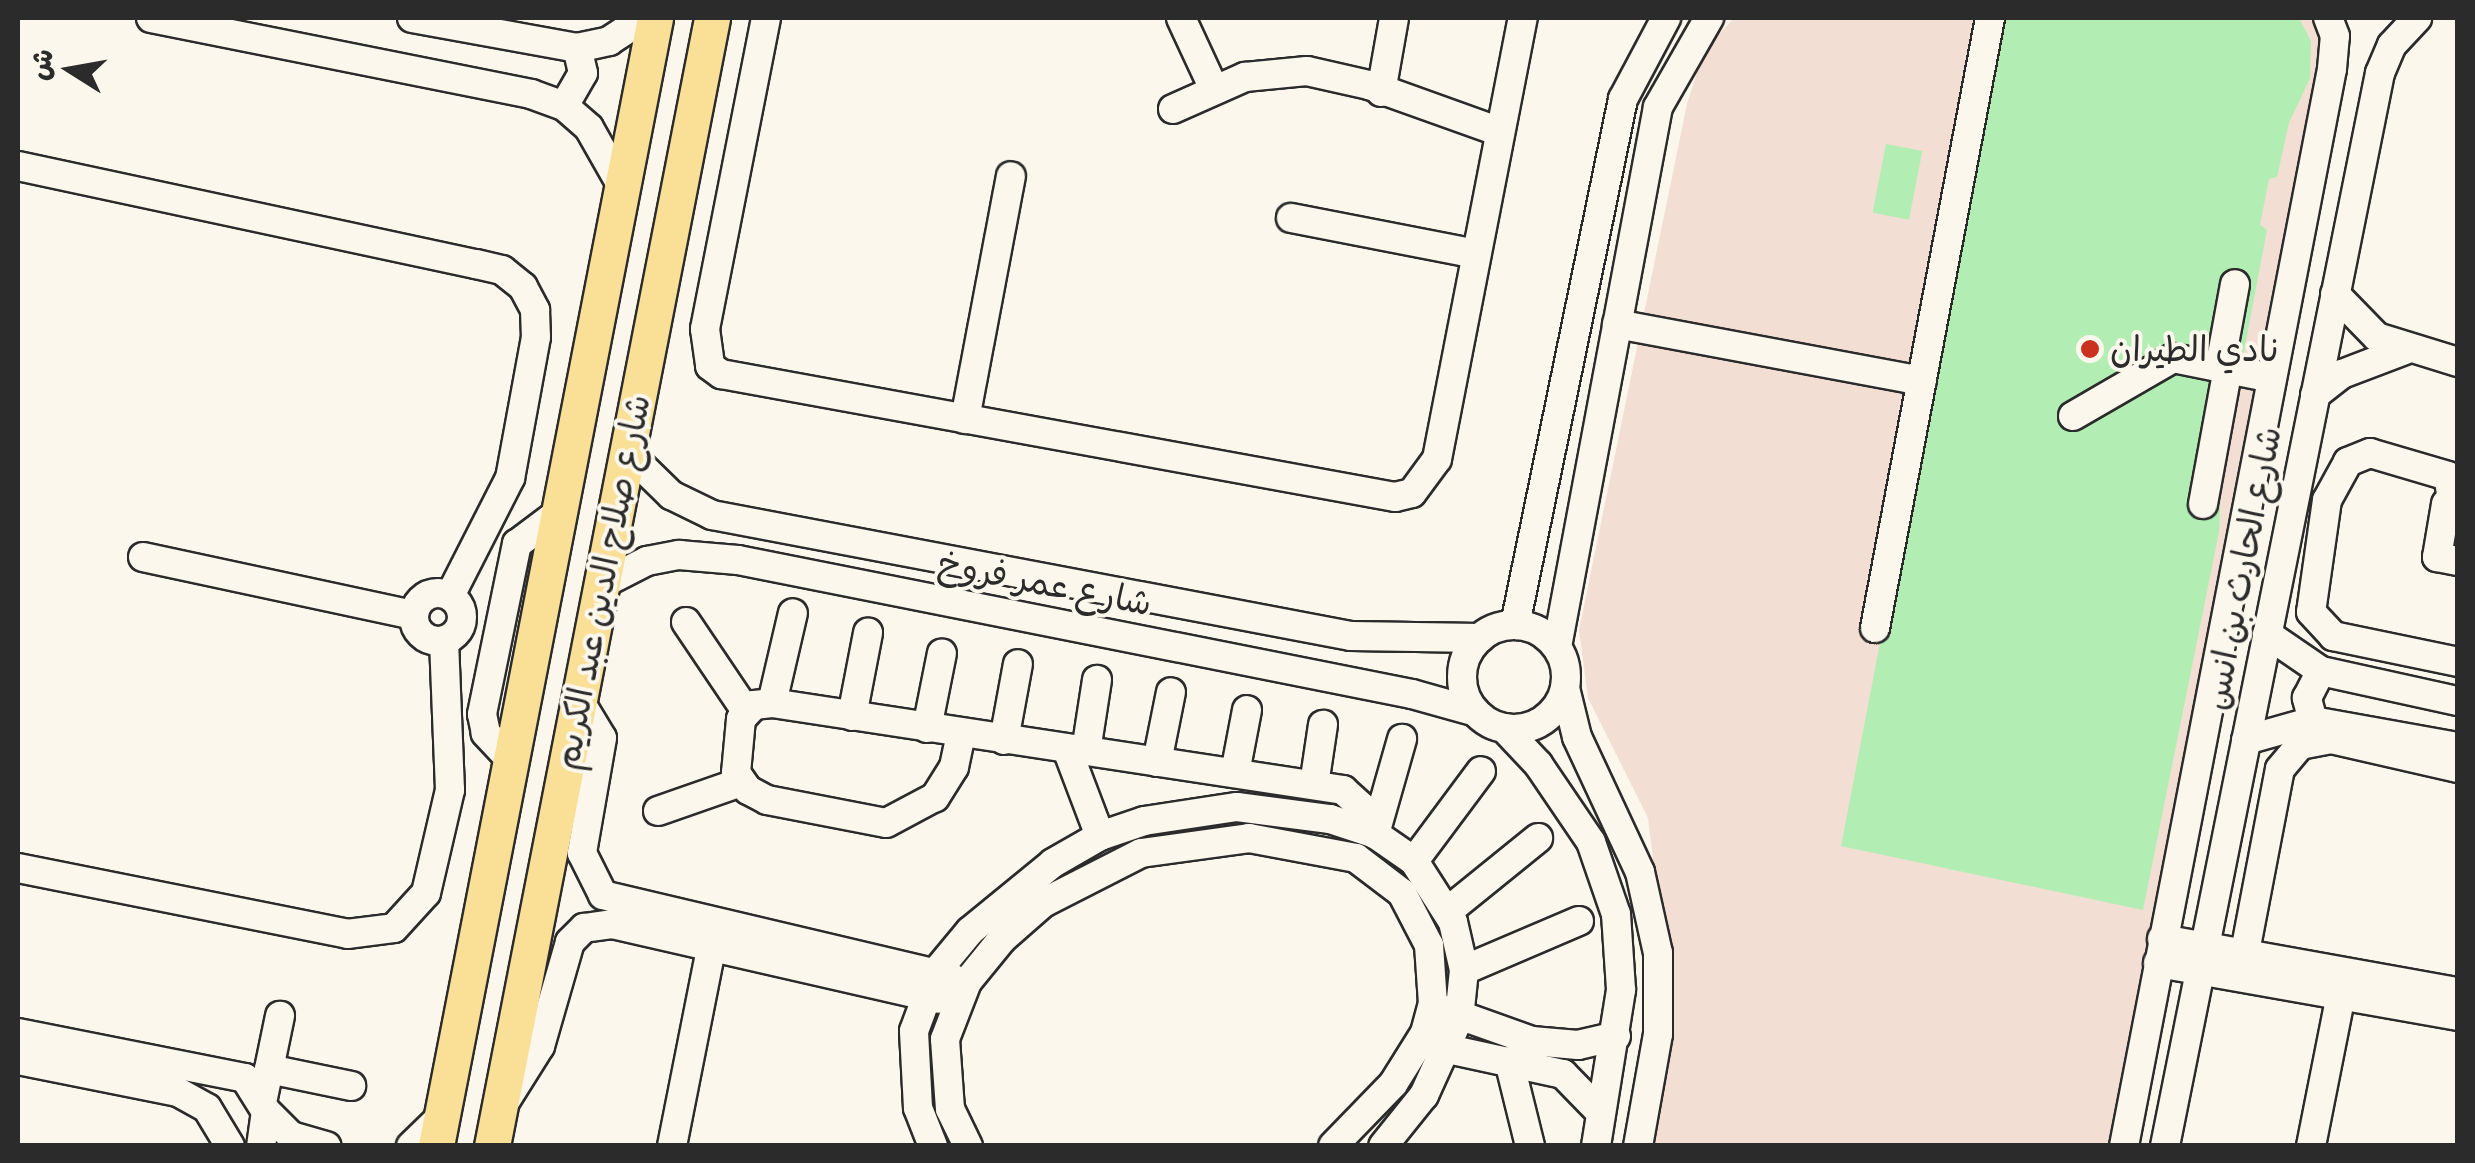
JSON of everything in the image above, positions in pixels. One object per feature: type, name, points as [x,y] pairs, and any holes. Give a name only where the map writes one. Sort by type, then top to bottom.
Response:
[{"type":"main road","name":"شارع صلاح الدين عبد الكريم","points":[[439,1131],[508,757],[655,18]]},
{"type":"main road","name":"شارع صلاح الدين عبد الكريم","points":[[492,1146],[712,18]]},
{"type":"main road","points":[[592,334],[648,346]]},
{"type":"street","points":[[151,18],[531,94],[564,106],[589,128],[622,186]]},
{"type":"street","points":[[412,18],[577,48],[609,42],[644,18]]},
{"type":"street","points":[[766,18],[705,329],[710,366],[966,419],[1380,496],[1412,494],[1437,459],[1523,18]]},
{"type":"street","points":[[1181,18],[1213,88]]},
{"type":"street","points":[[1381,92],[1394,18]]},
{"type":"street","points":[[1514,625],[1623,100],[1666,18]]},
{"type":"street","points":[[1638,1146],[1658,1034],[1656,940],[1640,872],[1577,736],[1557,647],[1658,107],[1710,18]]},
{"type":"street","points":[[1875,628],[1990,18]]},
{"type":"street","name":"شارع الحارث بن انس","points":[[2124,1146],[2332,68],[2335,36],[2328,18]]},
{"type":"street","name":"شارع الحارث بن انس","points":[[2165,1146],[2380,73],[2392,45],[2417,18]]},
{"type":"street","points":[[564,106],[583,73],[577,48]]},
{"type":"street","points":[[2332,68],[2357,61],[2380,73]]},
{"type":"street","points":[[1173,109],[1245,77],[1307,71],[1500,132]]},
{"type":"street","points":[[18,166],[489,267],[522,287],[534,310],[536,337],[510,478],[453,619],[450,790],[426,893],[394,928],[347,934],[18,868]]},
{"type":"street","points":[[966,419],[1011,176]]},
{"type":"street","points":[[1292,218],[1476,254]]},
{"type":"street","points":[[2202,504],[2235,284]]},
{"type":"street","points":[[2335,294],[2354,318],[2405,350],[2458,362]]},
{"type":"street","points":[[1618,324],[1922,380]]},
{"type":"street","points":[[2315,395],[2342,374],[2405,350]]},
{"type":"street","points":[[2073,416],[2165,360],[2272,378]]},
{"type":"street","name":"شارع عمر فروخ","points":[[628,452],[671,496],[725,518],[1361,638],[1480,638]]},
{"type":"street","points":[[2458,560],[2437,556],[2455,500],[2448,476],[2370,453],[2348,462],[2327,500],[2311,612],[2332,636],[2458,662]]},
{"type":"street","points":[[508,757],[482,722],[499,628],[517,544],[556,514]]},
{"type":"street","points":[[718,558],[725,518]]},
{"type":"street","name":"شارع عمر فروخ","points":[[602,584],[646,561],[679,554],[718,558],[1356,683],[1476,712]]},
{"type":"street","points":[[144,557],[414,614]]},
{"type":"street","points":[[1526,569],[1547,580],[1570,574]]},
{"type":"street","points":[[414,614],[432,594],[453,619],[499,628]]},
{"type":"street","points":[[793,613],[759,707],[735,745],[741,782],[767,800],[886,823],[935,797],[954,768],[961,734]]},
{"type":"street","points":[[414,614],[426,638],[453,619]]},
{"type":"street","points":[[686,622],[759,707],[852,716],[1314,785],[1359,799],[1374,834]]},
{"type":"street","points":[[1557,647],[1538,631],[1514,625],[1480,638],[1464,666],[1467,699],[1476,712],[1504,728],[1571,810],[1606,878],[1622,952],[1616,1036],[1596,1146]]},
{"type":"street","points":[[852,716],[868,633]]},
{"type":"street","points":[[2267,634],[2322,671],[2458,701]]},
{"type":"street","points":[[1356,683],[1369,665],[1361,638]]},
{"type":"street","points":[[927,728],[942,653]]},
{"type":"street","points":[[1004,740],[1018,664]]},
{"type":"street","points":[[2313,721],[2306,698],[2322,671]]},
{"type":"street","points":[[1098,680],[1077,750],[1100,836]]},
{"type":"street","points":[[1504,728],[1536,724],[1565,688]]},
{"type":"street","points":[[1158,762],[1172,692]]},
{"type":"street","points":[[579,700],[602,738],[582,853],[594,885],[614,900],[714,935]]},
{"type":"street","points":[[1235,774],[1248,710]]},
{"type":"street","points":[[2246,740],[2313,721],[2458,747]]},
{"type":"street","points":[[1314,785],[1323,726]]},
{"type":"street","points":[[1374,834],[1402,739]]},
{"type":"street","points":[[2244,952],[2280,770],[2300,745],[2331,739],[2458,768]]},
{"type":"street","points":[[1414,861],[1481,771]]},
{"type":"street","points":[[658,811],[741,782]]},
{"type":"street","points":[[933,1146],[912,1070],[930,983],[1010,895],[1100,836],[1175,814],[1237,808],[1299,813],[1374,834],[1414,861],[1448,911],[1464,970],[1460,1018],[1333,1146]]},
{"type":"street","points":[[968,1146],[944,1074],[961,993],[1029,915],[1090,874],[1194,841],[1249,838],[1304,843],[1381,873],[1424,931],[1436,1041],[1424,1096],[1384,1146]]},
{"type":"street","points":[[1448,911],[1538,838]]},
{"type":"street","points":[[1464,970],[1580,921]]},
{"type":"street","points":[[500,1109],[540,1046],[575,934],[612,924],[714,935],[961,993]]},
{"type":"street","points":[[672,1146],[714,935]]},
{"type":"street","points":[[2160,951],[2344,982],[2458,992]]},
{"type":"street","points":[[2202,958],[2244,952],[2458,1016]]},
{"type":"street","points":[[2311,1146],[2344,982]]},
{"type":"street","points":[[1432,1003],[1460,1018],[1532,1041],[1578,1045],[1616,1036]]},
{"type":"street","points":[[261,1146],[269,1069],[280,1016]]},
{"type":"street","points":[[18,1033],[232,1073],[291,1136],[327,1146]]},
{"type":"street","points":[[1436,1041],[1563,1074],[1601,1114]]},
{"type":"street","points":[[18,1060],[178,1092],[207,1108],[230,1146]]},
{"type":"street","points":[[1510,1060],[1530,1146]]},
{"type":"street","points":[[269,1069],[351,1086]]},
{"type":"street","points":[[411,1146],[439,1131]]},
{"type":"shaded area","points":[[1734,18],[2321,18],[2328,36],[2114,1145],[1650,1145],[1673,1022],[1648,818],[1588,698],[1579,630],[1687,104],[1704,50]]},
{"type":"green space","name":"نادي الطيران","points":[[2000,18],[2299,18],[2311,41],[2310,78],[2289,123],[2277,177],[2269,179],[2260,225],[2267,230],[2222,468],[2219,532],[2143,910],[1841,846]]},
{"type":"green space","points":[[1886,144],[1922,151],[1909,220],[1873,213]]},
{"type":"place","name":"نادي الطيران","points":[[2090,349]]}]
